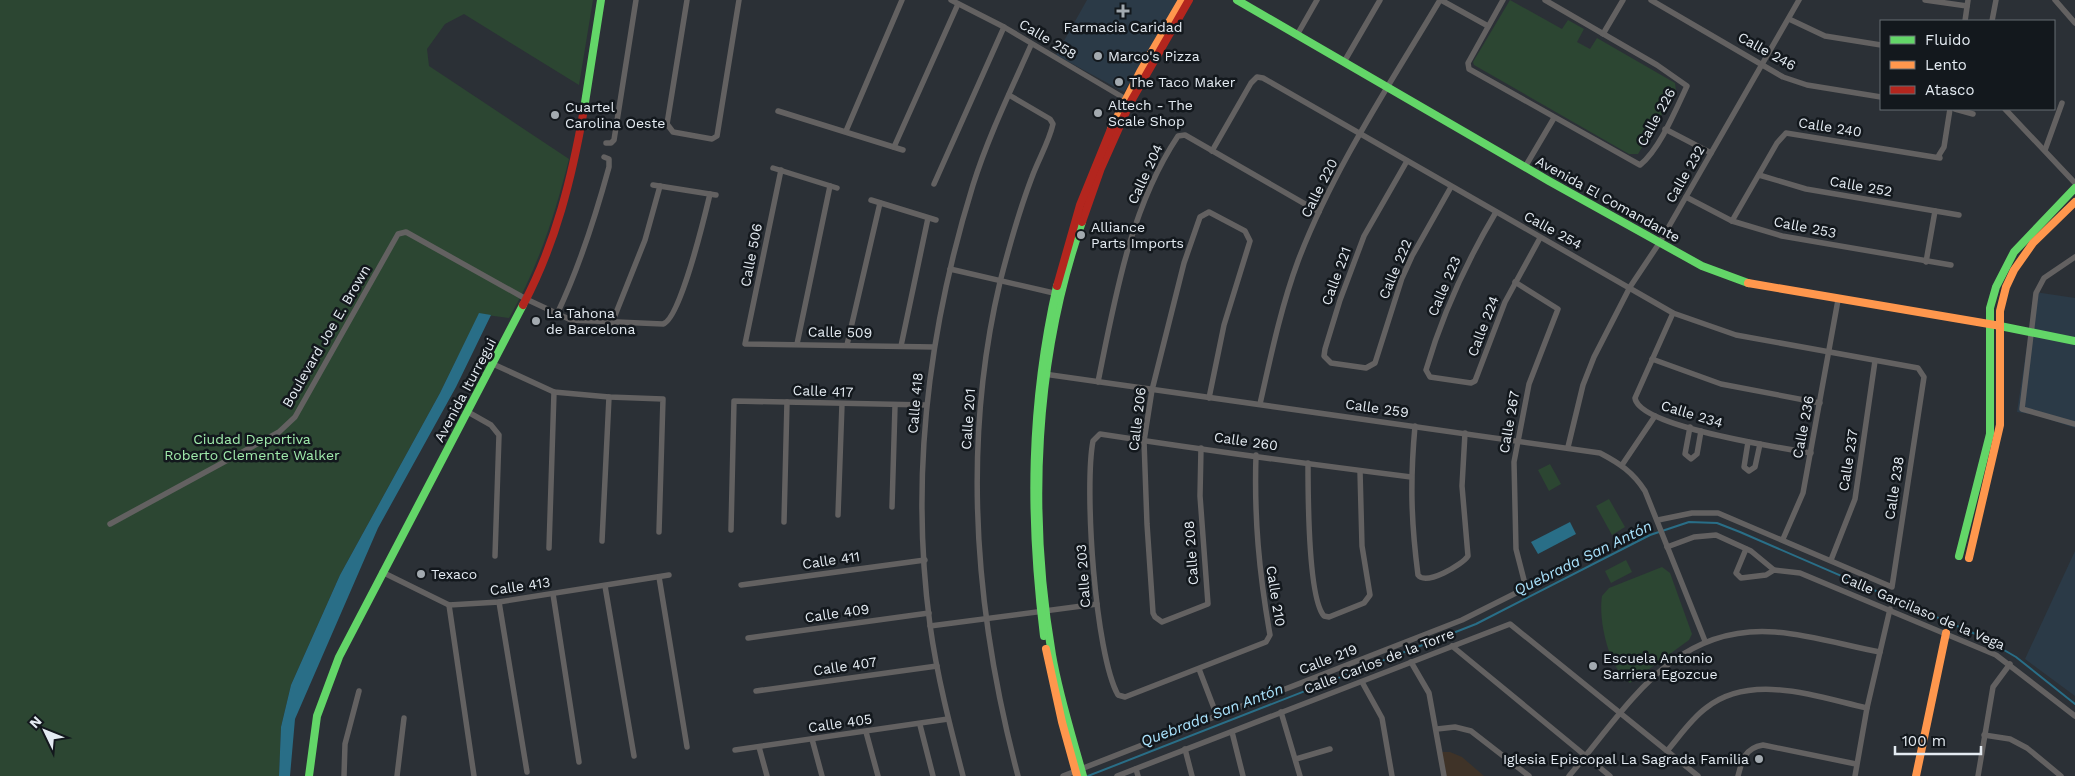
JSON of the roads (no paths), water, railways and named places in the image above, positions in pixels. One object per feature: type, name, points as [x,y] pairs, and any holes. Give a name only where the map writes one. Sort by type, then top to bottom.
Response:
[{"type":"street","name":"Avenida Iturregui","points":[[309,776],[314,730],[321,701],[347,641],[493,364],[550,249],[573,173],[601,0]]},
{"type":"street","points":[[606,143],[614,140],[636,0]]},
{"type":"street","points":[[687,0],[667,124],[672,132],[712,139],[717,136],[739,0]]},
{"type":"street","points":[[846,131],[902,0]]},
{"type":"street","name":"Calle 258","points":[[950,0],[1004,27],[1031,45],[1128,101]]},
{"type":"street","points":[[1079,773],[1048,666],[1043,611],[1032,545],[1031,484],[1043,373],[1057,293],[1084,192],[1128,101],[1182,0]]},
{"type":"street","points":[[1128,101],[1189,0]]},
{"type":"street","name":"Avenida El Comandante","points":[[1237,0],[1525,167],[1702,266],[1749,283],[1838,300],[1990,324],[2075,341]]},
{"type":"street","points":[[1297,35],[1317,0]]},
{"type":"street","points":[[1344,62],[1380,0]]},
{"type":"street","points":[[1441,0],[1488,26]]},
{"type":"street","name":"Calle 220","points":[[1260,404],[1280,314],[1299,260],[1319,212],[1361,134],[1441,0]]},
{"type":"street","points":[[1503,0],[1468,62],[1468,66],[1469,69],[1554,118],[1525,167]]},
{"type":"street","points":[[1545,0],[1603,34],[1623,0]]},
{"type":"street","name":"Calle 246","points":[[1651,0],[1763,63],[1783,77],[1807,85],[1880,97]]},
{"type":"street","name":"Calle 232","points":[[1568,447],[1583,385],[1594,357],[1630,287],[1660,242],[1799,0]]},
{"type":"street","points":[[1925,0],[1968,3],[1965,20]]},
{"type":"street","points":[[1992,20],[1996,0]]},
{"type":"street","points":[[2055,0],[2075,23]]},
{"type":"street","points":[[894,147],[958,4]]},
{"type":"street","points":[[1789,19],[1824,36],[1880,45]]},
{"type":"street","points":[[934,184],[1004,27]]},
{"type":"street","name":"Calle 226","points":[[1554,118],[1640,165],[1646,160],[1665,129],[1687,86],[1657,65],[1603,34]]},
{"type":"street","name":"Calle 418","points":[[963,776],[948,719],[930,626],[924,560],[922,486],[926,406],[934,347],[950,269],[974,183],[1031,45]]},
{"type":"street","name":"Calle 254","points":[[1212,151],[1251,83],[1257,77],[1263,78],[1673,313],[1736,335],[1918,368],[1924,377],[1922,388]]},
{"type":"street","name":"Calle 201","points":[[1009,95],[1050,119],[1053,124],[1031,178],[1001,281],[987,353],[978,436],[978,541],[984,619],[1018,776]]},
{"type":"street","points":[[2045,150],[2062,103]]},
{"type":"street","name":"Calle 240","points":[[1732,221],[1777,143],[1786,133],[1940,158],[1939,155],[1944,146],[1950,110]]},
{"type":"street","points":[[1959,110],[1974,114]]},
{"type":"street","points":[[2006,110],[2075,183]]},
{"type":"street","points":[[778,111],[903,150]]},
{"type":"street","points":[[1665,129],[1712,153]]},
{"type":"street","name":"Calle 204","points":[[1098,382],[1123,267],[1147,192],[1178,136],[1185,135],[1319,212]]},
{"type":"street","points":[[557,314],[577,272],[592,228],[609,167],[609,159],[604,157]]},
{"type":"street","name":"Calle 221","points":[[1373,366],[1366,368],[1330,363],[1324,356],[1325,349],[1340,300],[1364,236],[1406,161]]},
{"type":"street","points":[[773,168],[838,188]]},
{"type":"street","name":"Calle 506","points":[[745,344],[781,170]]},
{"type":"street","name":"Calle 252","points":[[1759,175],[1806,188],[1959,215]]},
{"type":"street","name":"Boulevard Joe E. Brown","points":[[110,524],[279,432],[295,417],[398,234],[406,232],[526,300],[571,320],[612,323],[666,324],[670,319],[688,274],[713,195],[656,186],[645,240],[612,323]]},
{"type":"street","points":[[797,344],[830,186]]},
{"type":"street","name":"Calle 222","points":[[1373,366],[1412,256],[1451,187]]},
{"type":"street","points":[[2075,188],[2024,240],[2003,270],[1990,308],[1990,434],[1959,556],[1968,558],[2000,425],[2000,311],[2006,287],[2014,270],[2033,243],[2075,202]]},
{"type":"street","name":"Calle 253","points":[[1686,197],[1732,221],[1782,236],[1926,262]]},
{"type":"street","points":[[871,200],[936,220]]},
{"type":"street","points":[[847,345],[880,203]]},
{"type":"street","name":"Calle 206","points":[[1158,621],[1153,612],[1144,441],[1152,390],[1167,326],[1200,217],[1209,212],[1245,232],[1250,241],[1224,325],[1209,398]]},
{"type":"street","name":"Calle 223","points":[[1428,374],[1426,370],[1435,340],[1456,284],[1496,212]]},
{"type":"street","points":[[1935,212],[1926,262],[1951,265]]},
{"type":"street","points":[[901,346],[928,218]]},
{"type":"street","name":"Calle 224","points":[[1428,374],[1430,377],[1474,382],[1496,322],[1515,282],[1540,238]]},
{"type":"street","points":[[2075,257],[2044,278],[2036,293],[2033,333],[2022,409],[2075,424]]},
{"type":"street","points":[[950,269],[1057,293]]},
{"type":"street","name":"Calle 267","points":[[1515,282],[1558,309],[1529,384],[1517,441],[1514,462],[1516,549],[1525,584],[1522,590],[1517,592]]},
{"type":"street","name":"Calle 236","points":[[1783,539],[1803,492],[1838,300]]},
{"type":"street","name":"Calle 234","points":[[1673,313],[1635,398],[1636,404],[1641,409],[1655,416],[1690,428],[1748,442],[1811,453]]},
{"type":"street","name":"Calle 509","points":[[745,344],[934,347]]},
{"type":"street","points":[[1652,359],[1721,384],[1820,404]]},
{"type":"street","name":"Calle 237","points":[[1831,560],[1855,499],[1875,361]]},
{"type":"street","points":[[493,364],[554,392],[609,397],[663,398],[659,532]]},
{"type":"street","name":"Calle 259","points":[[1043,373],[1600,453],[1622,465],[1640,483],[1658,522],[1705,641]]},
{"type":"street","name":"Calle 238","points":[[1831,560],[1892,587],[1922,388]]},
{"type":"street","points":[[549,548],[554,392]]},
{"type":"street","points":[[602,540],[609,397]]},
{"type":"street","name":"Calle 417","points":[[731,530],[734,401],[926,406]]},
{"type":"street","points":[[784,522],[788,402]]},
{"type":"street","points":[[838,515],[842,404]]},
{"type":"street","points":[[892,507],[895,406]]},
{"type":"street","points":[[468,412],[491,425],[500,435],[495,556]]},
{"type":"street","points":[[1622,465],[1655,416]]},
{"type":"street","points":[[1415,426],[1411,477],[1412,530],[1418,575],[1424,579],[1431,579],[1464,562],[1468,556],[1462,486],[1465,433]]},
{"type":"street","points":[[1690,428],[1685,451],[1687,458],[1691,459],[1697,454],[1701,431]]},
{"type":"street","name":"Calle 260","points":[[1091,453],[1093,440],[1100,434],[1411,477]]},
{"type":"street","points":[[1748,442],[1744,468],[1749,471],[1755,467],[1760,444]]},
{"type":"street","name":"Calle 208","points":[[1158,621],[1166,622],[1208,604],[1200,496],[1202,448]]},
{"type":"street","name":"Calle 203","points":[[1091,453],[1092,518],[1097,604],[1104,648],[1118,695]]},
{"type":"street","name":"Calle 210","points":[[1118,695],[1125,696],[1266,642],[1270,635],[1258,568],[1255,492],[1256,455]]},
{"type":"street","points":[[1308,463],[1312,562],[1320,608],[1324,616],[1329,617],[1364,603],[1370,595],[1362,546],[1360,471]]},
{"type":"street","points":[[1658,522],[1692,513],[1718,513],[1831,560]]},
{"type":"street","points":[[1667,546],[1694,537],[1710,535],[1746,548],[1774,570]]},
{"type":"street","name":"Calle Garcilaso de la Vega","points":[[1746,548],[1737,569],[1738,576],[1741,578],[1766,575],[1774,570],[1800,573],[1890,609],[1996,654],[2075,716]]},
{"type":"street","name":"Calle 411","points":[[741,585],[924,560]]},
{"type":"street","name":"Calle 413","points":[[382,572],[450,605],[499,602],[669,575]]},
{"type":"street","points":[[659,577],[686,747]]},
{"type":"street","points":[[605,586],[634,756]]},
{"type":"street","name":"Calle 219","points":[[1063,776],[1079,773],[1217,716],[1462,620],[1517,592]]},
{"type":"street","points":[[553,594],[579,762]]},
{"type":"street","points":[[499,602],[527,772]]},
{"type":"street","points":[[930,626],[1097,604]]},
{"type":"street","points":[[450,605],[474,776]]},
{"type":"street","points":[[1855,776],[1867,708],[1890,609]]},
{"type":"street","name":"Calle 409","points":[[748,638],[929,613]]},
{"type":"street","name":"Calle Carlos de la Torre","points":[[1117,776],[1510,624],[1621,714]]},
{"type":"street","points":[[1569,776],[1661,669],[1705,641],[1746,633],[1775,632],[1880,652]]},
{"type":"street","points":[[1916,776],[1946,633]]},
{"type":"street","points":[[1452,646],[1610,776]]},
{"type":"street","points":[[1411,662],[1428,693],[1437,729],[1444,776]]},
{"type":"street","points":[[1978,776],[1994,687],[2010,664]]},
{"type":"street","name":"Calle 407","points":[[756,691],[937,666]]},
{"type":"street","points":[[1199,669],[1217,716]]},
{"type":"street","points":[[1362,682],[1382,718],[1392,776]]},
{"type":"street","points":[[1667,751],[1706,708],[1728,696],[1744,692],[1759,689],[1783,690],[1867,708]]},
{"type":"street","points":[[344,776],[345,744],[359,691]]},
{"type":"street","points":[[1281,712],[1300,776]]},
{"type":"street","points":[[1621,714],[1698,776]]},
{"type":"street","points":[[397,776],[404,718]]},
{"type":"street","name":"Calle 405","points":[[735,750],[920,725],[948,719]]},
{"type":"street","points":[[920,725],[933,776]]},
{"type":"street","points":[[1437,729],[1455,727],[1471,731],[1529,776]]},
{"type":"street","points":[[866,732],[878,776]]},
{"type":"street","points":[[1232,732],[1243,776]]},
{"type":"street","points":[[1984,735],[2010,739],[2027,748],[2061,776]]},
{"type":"street","points":[[812,739],[822,776]]},
{"type":"street","points":[[1738,776],[1742,757],[1755,746],[1763,745],[1856,764]]},
{"type":"street","points":[[759,747],[767,776]]},
{"type":"street","points":[[1185,749],[1192,776]]},
{"type":"street","points":[[1296,758],[1330,749]]},
{"type":"street","points":[[1136,769],[1138,776]]},
{"type":"water","points":[[479,313],[491,315],[456,387],[378,528],[295,719],[290,776],[279,776],[281,727],[291,685],[340,575],[440,393]]},
{"type":"water","points":[[1570,522],[1576,534],[1538,554],[1531,542]]},
{"type":"waterway","name":"Quebrada San Antón","points":[[1088,776],[1476,624],[1650,535],[1689,522],[1717,523],[1740,532],[1980,636],[2016,657],[2075,704]]},
{"type":"place","name":"Farmacia Caridad","points":[[1123,11]]},
{"type":"place","name":"Marco's Pizza","points":[[1098,56]]},
{"type":"place","name":"The Taco Maker","points":[[1119,82]]},
{"type":"place","name":"Altech - The Scale Shop","points":[[1098,113]]},
{"type":"place","name":"Cuartel Carolina Oeste","points":[[555,115]]},
{"type":"place","name":"Alliance Parts Imports","points":[[1081,235]]},
{"type":"place","name":"La Tahona de Barcelona","points":[[536,321]]},
{"type":"place","name":"Texaco","points":[[421,574]]},
{"type":"place","name":"Escuela Antonio Sarriera Egozcue","points":[[1593,666]]},
{"type":"place","name":"Iglesia Episcopal La Sagrada Familia","points":[[1759,759]]},
{"type":"park label","name":"Ciudad Deportiva Roberto Clemente Walker","points":[[252,448]]}]
